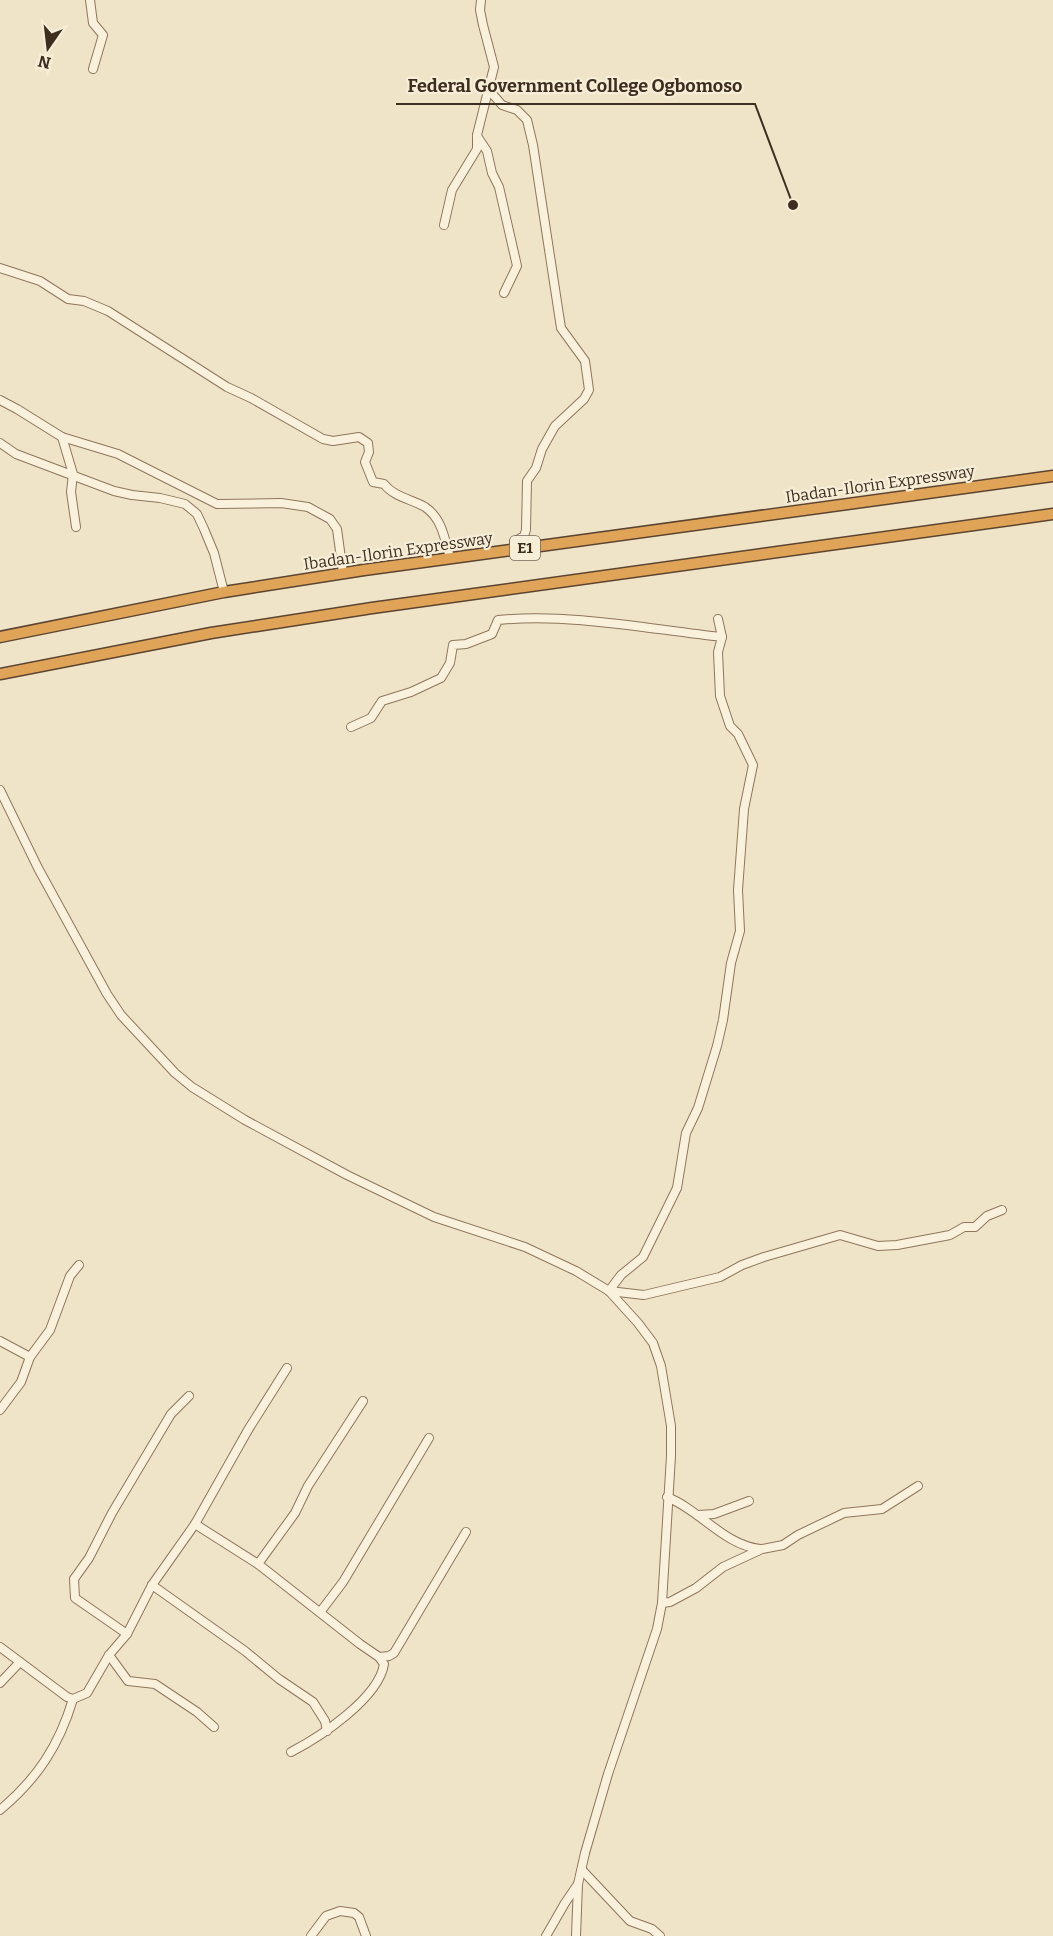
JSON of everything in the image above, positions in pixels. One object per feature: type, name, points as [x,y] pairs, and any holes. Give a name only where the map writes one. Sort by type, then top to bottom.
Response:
[{"type":"highway","name":"Ibadan-Ilorin Expressway","points":[[0,637],[224,592],[344,573],[1053,476]]},
{"type":"highway","name":"E1","points":[[0,674],[211,633],[372,608],[1053,514]]},
{"type":"street","points":[[90,0],[93,23],[103,35],[93,69]]},
{"type":"street","points":[[444,225],[452,190],[477,149],[477,135],[494,67],[480,10],[481,0]]},
{"type":"street","points":[[489,90],[502,105],[517,110],[527,120],[533,144],[561,328],[585,361],[589,390],[584,399],[555,426],[542,449],[536,468],[527,481],[526,530],[524,536],[514,542],[515,549]]},
{"type":"street","points":[[477,135],[487,151],[492,173],[500,187],[517,266],[504,294]]},
{"type":"street","points":[[0,268],[40,281],[68,298],[108,310],[227,387],[323,439],[333,441],[359,437],[369,443],[369,452],[365,462],[373,482],[384,484],[389,490],[426,508],[440,525],[450,558]]},
{"type":"street","points":[[0,400],[62,437],[118,454],[217,504],[281,503],[308,507],[330,519],[337,529],[344,573]]},
{"type":"street","points":[[62,437],[68,450],[73,475],[70,492],[76,527]]},
{"type":"street","points":[[0,443],[16,454],[114,491],[185,504],[196,514],[204,529],[214,553],[224,592]]},
{"type":"street","points":[[351,727],[371,718],[382,701],[411,692],[441,678],[450,663],[453,645],[466,644],[492,634],[498,620],[528,617],[599,622],[722,637]]},
{"type":"street","points":[[609,1291],[621,1275],[643,1257],[677,1188],[686,1132],[698,1108],[717,1046],[723,1020],[730,963],[740,932],[738,890],[744,809],[753,765],[738,734],[730,726],[720,696],[718,652],[722,637],[718,619]]},
{"type":"street","points":[[0,790],[38,868],[107,994],[121,1015],[175,1073],[192,1087],[245,1120],[347,1175],[434,1218],[525,1247],[576,1271],[609,1291],[653,1343],[661,1366],[671,1426],[662,1603],[650,1649],[608,1774],[578,1884],[576,1936]]},
{"type":"street","points":[[609,1291],[644,1295],[720,1277],[742,1265],[764,1257],[840,1235],[878,1246],[918,1242],[950,1235],[964,1227],[975,1227],[987,1216],[1002,1210]]},
{"type":"street","points":[[0,1410],[21,1382],[30,1357],[50,1330],[70,1276],[79,1265]]},
{"type":"street","points":[[0,1341],[30,1357]]},
{"type":"street","points":[[0,1647],[67,1697],[73,1699],[87,1693],[109,1655],[127,1634],[152,1585],[195,1524],[248,1430],[287,1368]]},
{"type":"street","points":[[127,1634],[75,1598],[74,1579],[89,1558],[112,1513],[171,1414],[189,1396]]},
{"type":"street","points":[[258,1564],[295,1513],[308,1486],[363,1401]]},
{"type":"street","points":[[321,1611],[344,1582],[429,1438]]},
{"type":"street","points":[[662,1603],[670,1602],[696,1588],[723,1567],[762,1549],[783,1545],[798,1535],[844,1513],[882,1509],[918,1485]]},
{"type":"street","points":[[667,1497],[738,1543],[750,1548],[762,1549]]},
{"type":"street","points":[[698,1515],[714,1514],[748,1501]]},
{"type":"street","points":[[195,1524],[258,1564],[379,1657],[384,1664],[383,1674],[342,1720],[291,1752]]},
{"type":"street","points":[[379,1657],[394,1653],[466,1532]]},
{"type":"street","points":[[152,1585],[313,1702],[325,1720],[327,1731]]},
{"type":"street","points":[[109,1655],[128,1681],[155,1684],[197,1712],[214,1727]]},
{"type":"street","points":[[0,1683],[20,1662]]},
{"type":"street","points":[[0,1810],[37,1774],[47,1760],[73,1699]]},
{"type":"street","points":[[582,1870],[630,1921],[652,1929],[660,1936]]},
{"type":"street","points":[[546,1936],[578,1884]]},
{"type":"street","points":[[311,1936],[326,1916],[340,1911],[354,1913],[359,1917],[366,1936]]},
{"type":"place","name":"Federal Government College Ogbomoso","points":[[793,205]]}]
